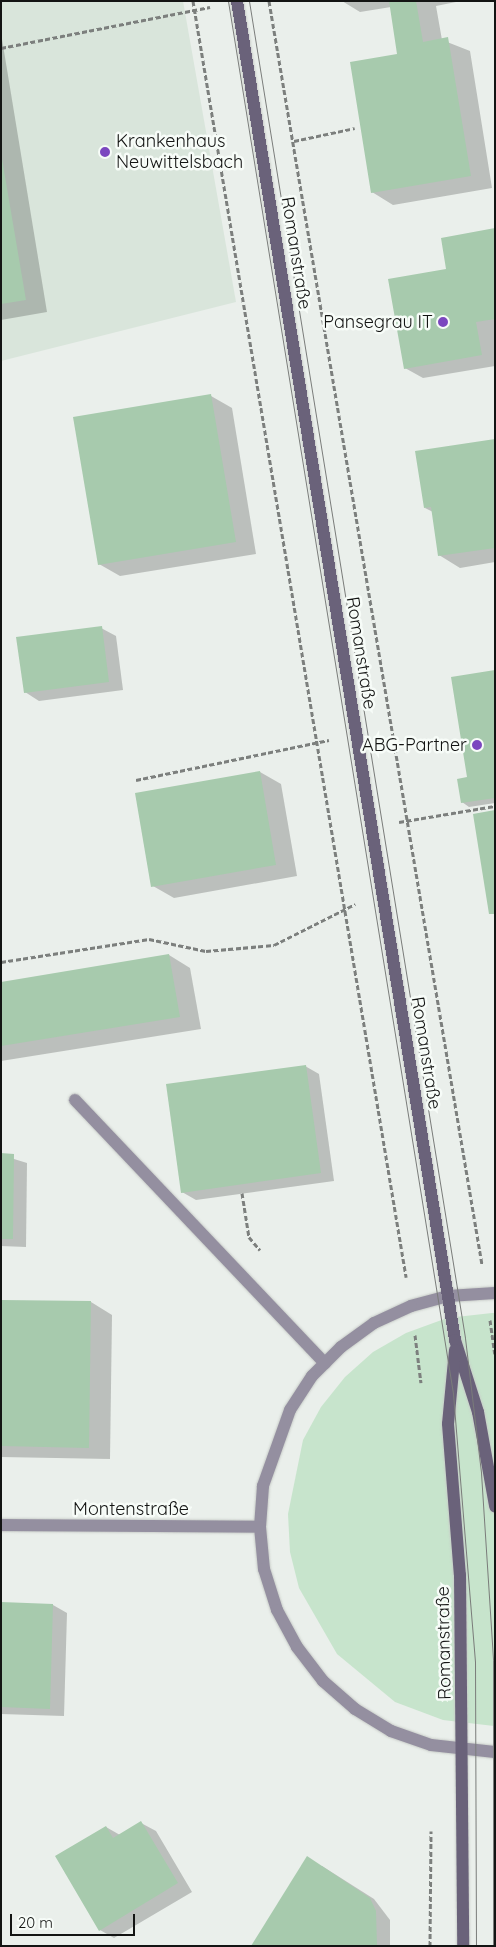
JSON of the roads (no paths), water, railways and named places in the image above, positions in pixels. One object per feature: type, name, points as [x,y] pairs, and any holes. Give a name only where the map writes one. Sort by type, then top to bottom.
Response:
[{"type":"main road","name":"Romanstraße","points":[[237,2],[455,1340],[478,1412],[495,1506]]},
{"type":"main road","name":"Romanstraße","points":[[455,1340],[448,1424],[460,1574],[464,1751],[463,1946]]},
{"type":"street","points":[[76,1100],[325,1363]]},
{"type":"street","points":[[491,1293],[448,1296],[411,1306],[374,1323],[325,1363],[290,1410],[273,1446],[263,1486],[260,1527],[264,1570],[277,1610],[297,1648],[323,1681],[355,1709],[391,1731],[464,1751],[495,1752]]},
{"type":"street","name":"Montenstraße","points":[[1,1526],[260,1527]]},
{"type":"tram line","points":[[228,1],[453,1394],[475,1662],[476,1946]]},
{"type":"tram line","points":[[249,1],[465,1338],[481,1473],[493,1660],[493,1946]]},
{"type":"place","name":"Krankenhaus Neuwittelsbach","points":[[105,152]]},
{"type":"place","name":"Pansegrau IT","points":[[443,322]]},
{"type":"place","name":"ABG-Partner","points":[[477,745]]}]
